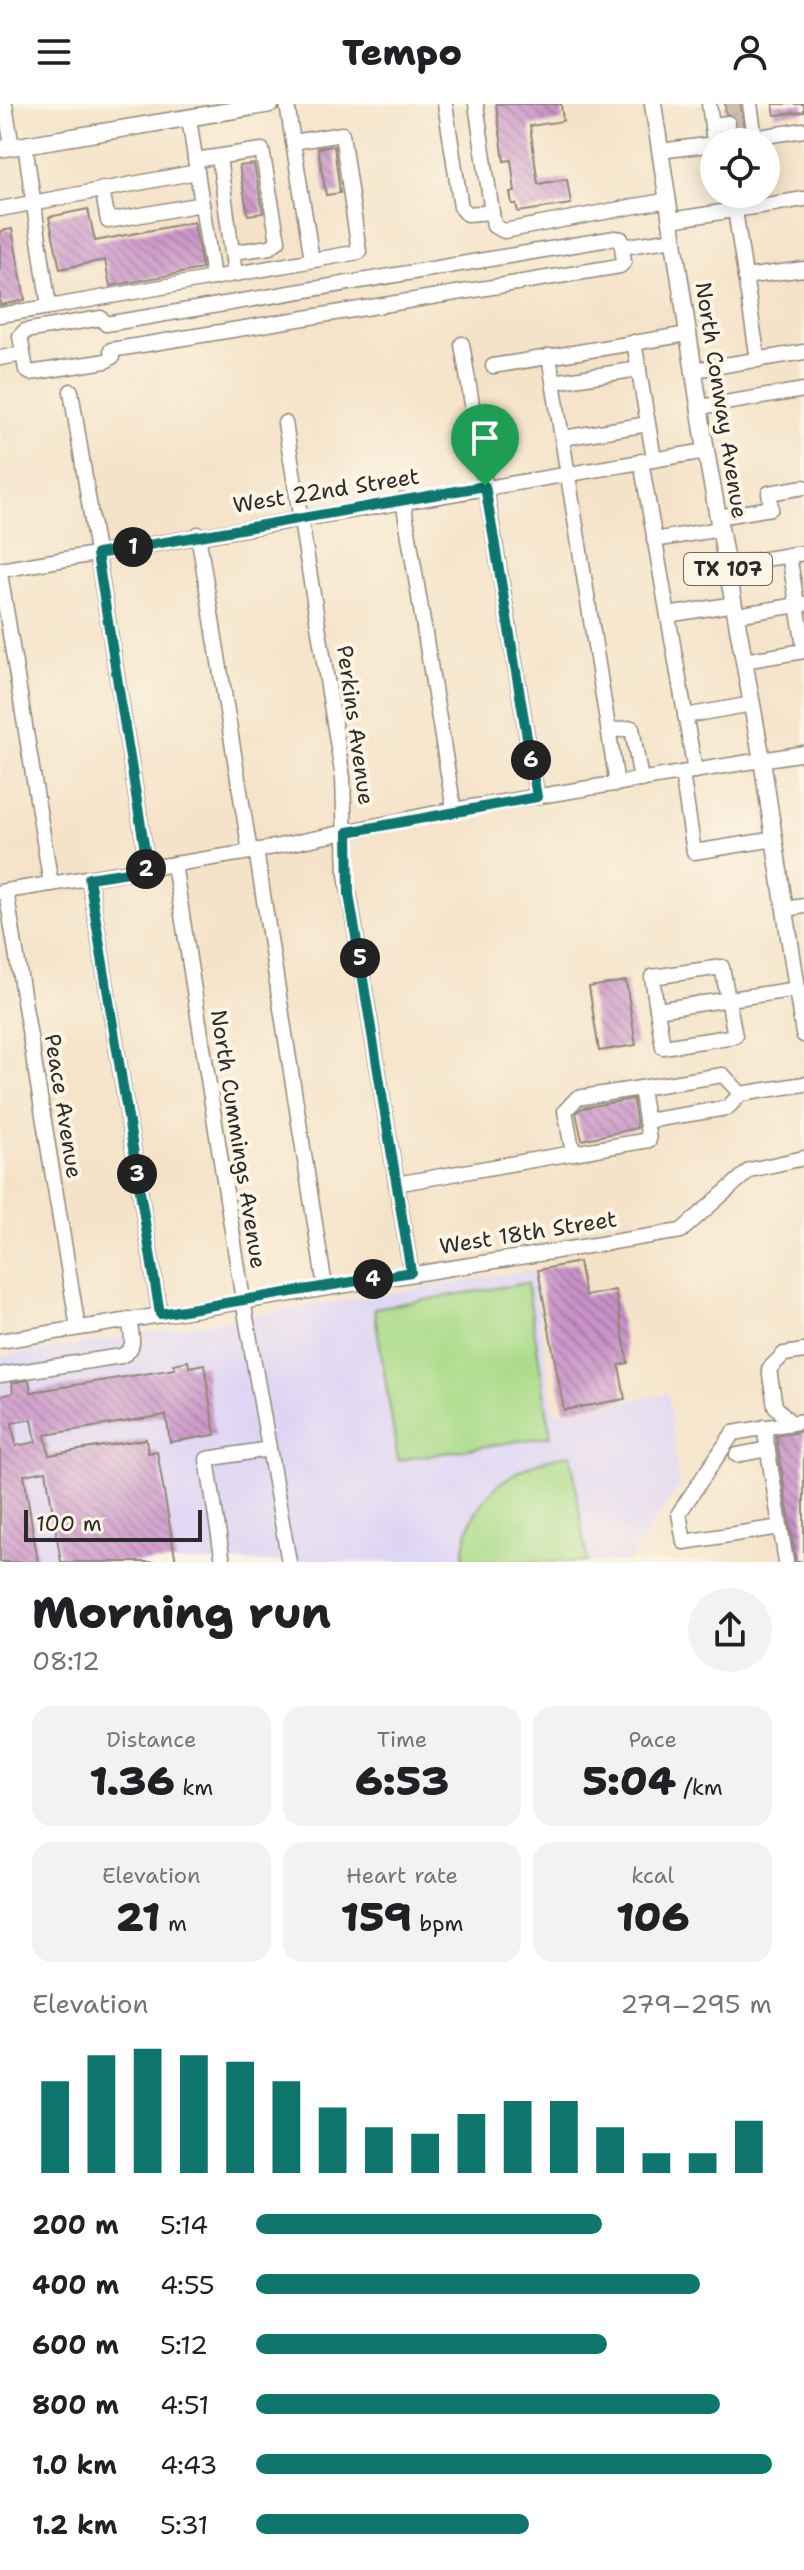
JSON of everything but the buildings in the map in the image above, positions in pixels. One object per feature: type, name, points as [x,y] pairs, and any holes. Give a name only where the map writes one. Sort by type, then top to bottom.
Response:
[{"type":"main road","points":[[12,147],[271,104]]},
{"type":"main road","name":"North Conway Avenue","points":[[653,104],[706,451],[762,760],[804,1034]]},
{"type":"street","points":[[5,104],[12,147],[33,203],[49,307]]},
{"type":"street","points":[[287,104],[312,260]]},
{"type":"street","points":[[445,104],[461,207],[467,214],[492,212]]},
{"type":"street","points":[[476,104],[494,226],[504,231],[603,215],[668,200]]},
{"type":"street","points":[[712,128],[710,107],[726,107]]},
{"type":"street","points":[[189,118],[213,278]]},
{"type":"street","points":[[712,125],[728,123]]},
{"type":"street","points":[[780,134],[804,130]]},
{"type":"street","points":[[0,315],[359,252],[351,178],[342,134],[293,142]]},
{"type":"street","points":[[660,151],[700,145]]},
{"type":"street","points":[[0,209],[102,189],[196,166],[219,157],[262,150],[278,241],[270,247],[234,252]]},
{"type":"street","points":[[219,157],[235,274]]},
{"type":"street","points":[[102,189],[108,221],[202,204]]},
{"type":"street","points":[[780,201],[804,199]]},
{"type":"street","points":[[671,220],[724,208]]},
{"type":"street","points":[[741,208],[745,277],[758,360]]},
{"type":"street","points":[[106,324],[621,239],[624,262],[620,266],[111,350]]},
{"type":"street","points":[[622,247],[674,239]]},
{"type":"street","points":[[745,277],[804,269]]},
{"type":"street","points":[[364,280],[367,307]]},
{"type":"street","points":[[101,318],[106,324],[112,357],[106,361],[30,373],[26,370],[20,336],[25,331],[101,318]]},
{"type":"street","points":[[493,366],[688,334]]},
{"type":"street","points":[[634,342],[648,424],[647,460],[654,540],[685,716],[694,852],[775,839]]},
{"type":"street","points":[[462,344],[537,797]]},
{"type":"street","points":[[694,370],[804,352]]},
{"type":"street","points":[[0,358],[23,354]]},
{"type":"street","points":[[549,356],[617,784]]},
{"type":"street","points":[[554,382],[639,369]]},
{"type":"street","points":[[700,407],[804,390]]},
{"type":"street","points":[[71,391],[148,869]]},
{"type":"street","name":"Perkins Avenue","points":[[285,423],[343,778],[348,832],[348,884],[411,1272]]},
{"type":"street","points":[[563,438],[648,424]]},
{"type":"street","name":"West 22nd Street","points":[[0,571],[198,534],[706,451]]},
{"type":"street","points":[[654,540],[771,508],[769,493],[804,487]]},
{"type":"street","points":[[403,500],[454,810]]},
{"type":"street","points":[[198,534],[325,1287]]},
{"type":"street","points":[[727,565],[797,554],[804,642],[744,661]]},
{"type":"street","points":[[0,571],[51,884]]},
{"type":"street","points":[[668,615],[801,604]]},
{"type":"street","points":[[685,716],[752,704]]},
{"type":"street","points":[[609,731],[632,728],[641,780]]},
{"type":"street","points":[[3,892],[253,851],[454,810],[804,753]]},
{"type":"street","name":"North Cummings Avenue","points":[[174,864],[243,1300],[289,1562]]},
{"type":"street","points":[[89,878],[160,1314]]},
{"type":"street","name":"Peace Avenue","points":[[3,892],[78,1328]]},
{"type":"street","points":[[786,909],[804,906]]},
{"type":"street","points":[[722,967],[735,1036],[663,1047],[657,1010],[652,977],[722,967]]},
{"type":"street","points":[[657,1010],[797,989]]},
{"type":"street","points":[[573,1153],[565,1111],[569,1103],[577,1098],[723,1075],[741,1094]]},
{"type":"street","points":[[646,1121],[727,1108],[741,1094],[804,1084]]},
{"type":"street","points":[[396,1184],[649,1140],[641,1088]]},
{"type":"street","name":"West 18th Street","points":[[0,1341],[411,1272],[681,1231],[750,1170],[804,1158]]},
{"type":"street","points":[[0,1375],[129,1353],[133,1345],[129,1319]]},
{"type":"street","points":[[797,1422],[775,1406],[769,1369],[784,1354],[804,1351]]},
{"type":"street","points":[[780,1527],[684,1542],[679,1513],[733,1433],[797,1422]]},
{"type":"street","points":[[764,1427],[786,1562]]},
{"type":"street","points":[[223,1562],[207,1459],[269,1449]]},
{"type":"street","points":[[737,1455],[768,1449]]},
{"type":"shaded area","points":[[532,1270],[554,1413],[668,1394],[679,1486],[628,1562],[0,1562],[0,1357]]},
{"type":"green space","points":[[527,1283],[551,1436],[398,1460],[374,1308]]},
{"type":"green space","points":[[571,1454],[587,1562],[463,1562],[472,1519],[496,1487],[530,1466]]},
{"type":"tunnel","points":[[726,107],[743,105]]},
{"type":"tunnel","points":[[728,123],[745,120]]},
{"type":"route","points":[[485,486],[537,797],[441,812],[348,832],[346,874],[411,1272],[160,1314],[89,878],[148,869],[97,554],[485,486]]}]
